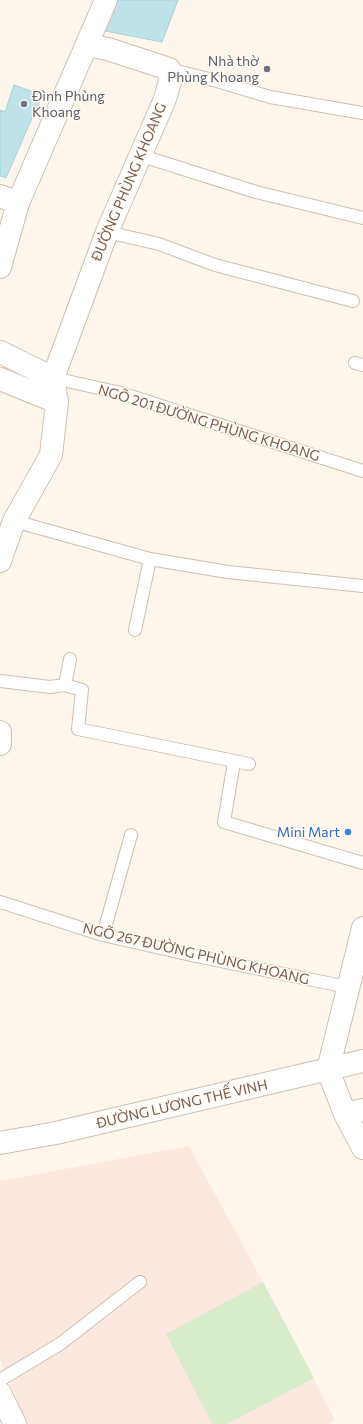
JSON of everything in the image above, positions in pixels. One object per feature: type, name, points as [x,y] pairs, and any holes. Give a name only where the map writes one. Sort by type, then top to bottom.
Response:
[{"type":"street","points":[[0,267],[9,200],[87,45],[106,0]]},
{"type":"street","points":[[87,45],[108,49],[169,69]]},
{"type":"street","name":"ĐƯỜNG PHÙNG KHOANG","points":[[53,378],[107,232],[164,99],[170,80],[169,69]]},
{"type":"street","points":[[0,352],[53,378],[58,402],[51,455],[14,521],[0,561]]},
{"type":"street","points":[[0,380],[58,402]]},
{"type":"street","points":[[0,732],[0,744]]},
{"type":"street","points":[[363,928],[347,987],[328,1070],[354,1112],[363,1148]]},
{"type":"street","name":"ĐƯỜNG LƯƠNG THẾ VINH","points":[[0,1142],[56,1133],[363,1061]]},
{"type":"street","points":[[0,1393],[15,1424]]},
{"type":"lane","points":[[169,69],[217,80],[270,97],[363,113]]},
{"type":"lane","points":[[139,155],[256,192],[363,218]]},
{"type":"lane","points":[[107,232],[158,244],[215,265],[353,301]]},
{"type":"lane","name":"NGÕ 201 ĐƯỜNG PHÙNG KHOANG","points":[[53,378],[121,393],[363,471]]},
{"type":"lane","points":[[14,521],[150,559],[228,572],[363,586]]},
{"type":"lane","points":[[134,630],[150,559]]},
{"type":"lane","points":[[65,685],[70,659]]},
{"type":"lane","points":[[0,680],[50,687],[65,685],[82,690],[78,729],[249,764]]},
{"type":"lane","points":[[234,762],[224,822],[363,863]]},
{"type":"lane","points":[[103,935],[131,835]]},
{"type":"lane","name":"NGÕ 267 ĐƯỜNG PHÙNG KHOANG","points":[[0,902],[103,935],[191,955],[347,987]]},
{"type":"lane","points":[[0,1380],[60,1344],[140,1282]]},
{"type":"shaded area","points":[[189,1146],[263,1282],[335,1420],[328,1424],[27,1424],[0,1359],[0,1181]]},
{"type":"green space","points":[[263,1282],[314,1378],[227,1424],[212,1424],[166,1334]]},
{"type":"water","points":[[114,0],[178,0],[162,42],[100,30]]},
{"type":"water","points":[[14,85],[42,95],[6,178],[0,176],[0,110],[5,112]]},
{"type":"place","name":"Nhà thờ Phùng Khoang","points":[[267,69]]},
{"type":"place","name":"Đình Phùng Khoang","points":[[24,104]]},
{"type":"place","name":"Mini Mart","points":[[348,832]]}]
